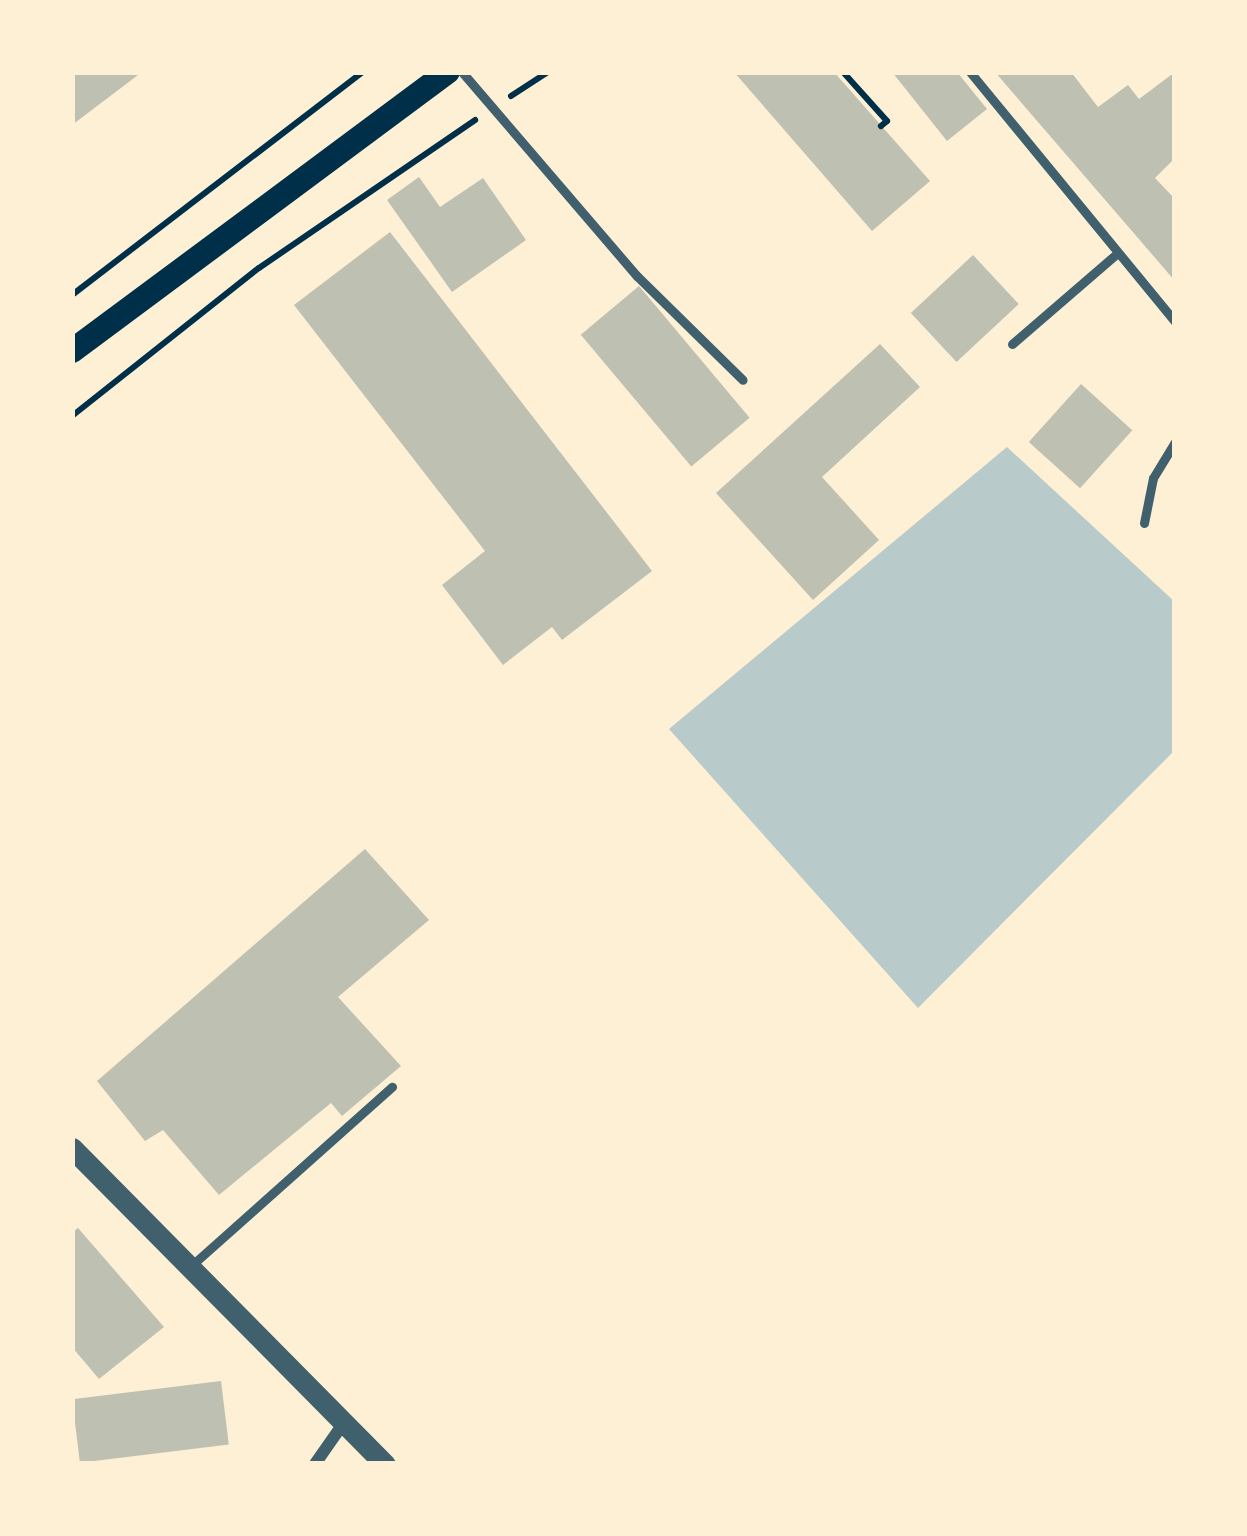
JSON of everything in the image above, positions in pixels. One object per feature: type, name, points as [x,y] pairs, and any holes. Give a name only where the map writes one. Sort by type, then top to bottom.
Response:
[{"type":"main road","points":[[72,352],[448,72]]},
{"type":"street","points":[[72,1148],[386,1464]]},
{"type":"street","points":[[315,1464],[346,1420]]},
{"type":"lane","points":[[461,72],[488,111],[704,349],[743,380]]},
{"type":"lane","points":[[970,72],[1114,256],[1175,322]]},
{"type":"lane","points":[[1012,344],[1114,256]]},
{"type":"lane","points":[[1144,523],[1153,478],[1175,442]]},
{"type":"lane","points":[[192,1265],[392,1087]]},
{"type":"path","points":[[72,295],[363,72]]},
{"type":"path","points":[[72,416],[260,268],[548,72]]},
{"type":"path","points":[[843,72],[887,121],[881,126]]},
{"type":"shaded area","points":[[1007,447],[1175,602],[1175,750],[918,1008],[669,729]]},
{"type":"building","points":[[72,72],[142,72],[72,125]]},
{"type":"building","points":[[734,72],[834,72],[930,181],[872,231]]},
{"type":"building","points":[[892,72],[957,72],[987,109],[947,141]]},
{"type":"building","points":[[995,72],[1071,72],[1098,107],[1128,85],[1139,99],[1175,72],[1175,158],[1155,178],[1175,199],[1175,281]]},
{"type":"building","points":[[419,177],[440,207],[483,178],[526,240],[452,292],[387,200]]},
{"type":"building","points":[[390,232],[652,571],[562,640],[552,627],[503,665],[442,585],[485,551],[294,305]]},
{"type":"building","points":[[973,255],[1019,304],[957,362],[911,313]]},
{"type":"building","points":[[639,286],[750,418],[691,467],[581,335]]},
{"type":"building","points":[[880,344],[920,387],[822,477],[879,540],[813,600],[716,493]]},
{"type":"building","points":[[1081,384],[1132,430],[1080,488],[1029,442]]},
{"type":"building","points":[[365,849],[429,920],[338,997],[401,1066],[342,1116],[331,1103],[219,1195],[163,1130],[145,1141],[97,1081]]},
{"type":"building","points":[[78,1228],[164,1327],[99,1379],[72,1347],[72,1233]]},
{"type":"building","points":[[221,1381],[229,1445],[80,1463],[72,1399]]}]
